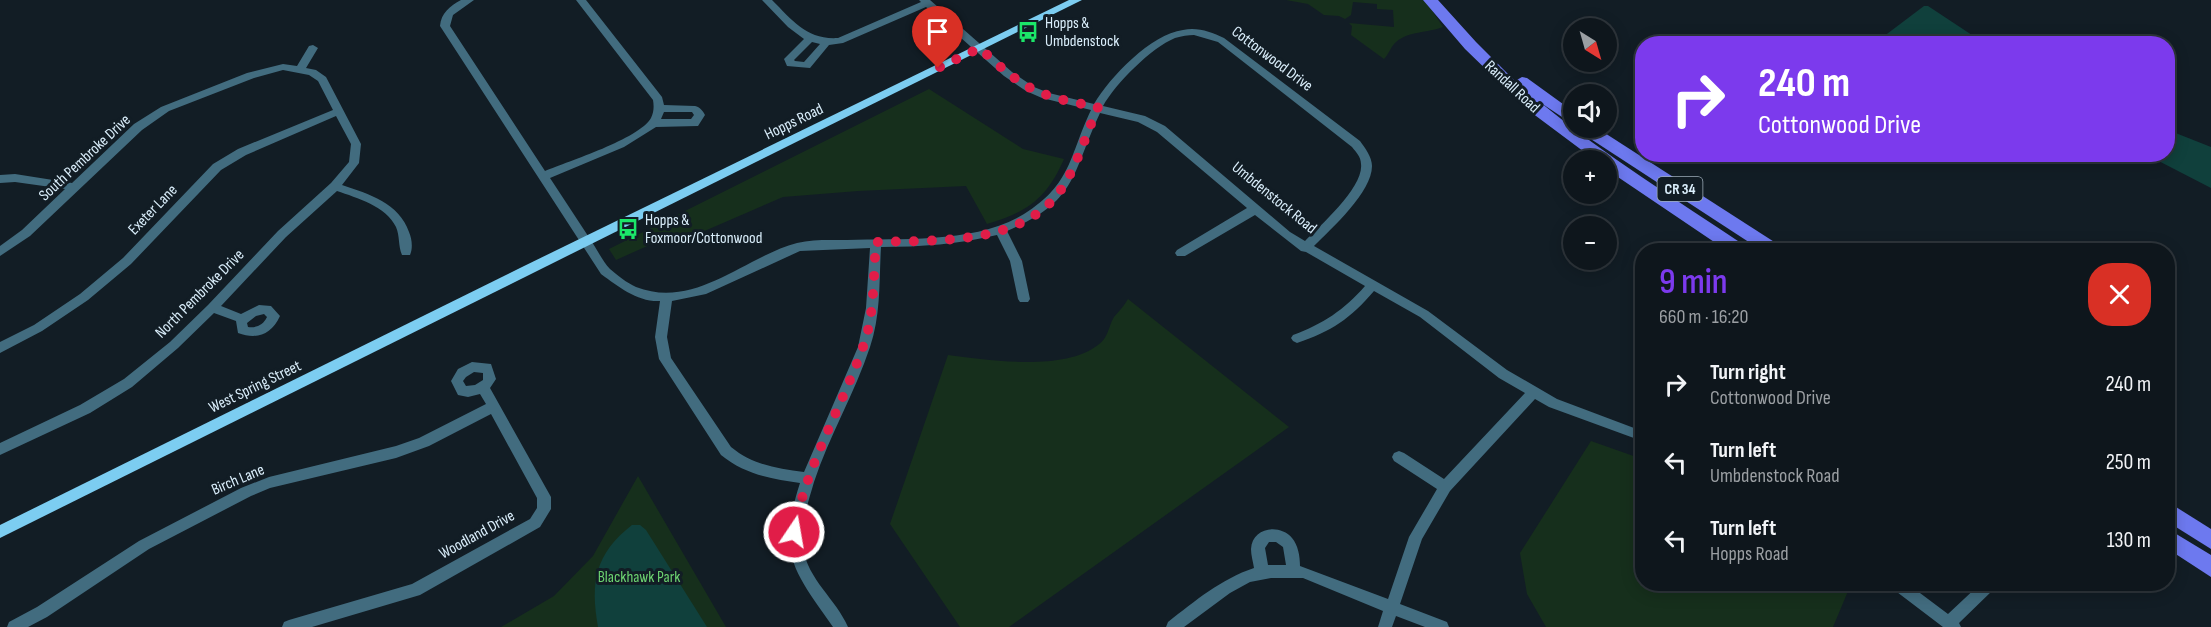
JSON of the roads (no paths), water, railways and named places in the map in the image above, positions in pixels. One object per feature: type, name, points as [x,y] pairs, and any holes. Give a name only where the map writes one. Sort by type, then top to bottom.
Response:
[{"type":"main road","name":"Hopps Road","points":[[525,271],[1077,0]]},
{"type":"main road","name":"Randall Road","points":[[1430,0],[1498,75],[1539,111],[1591,150]]},
{"type":"main road","name":"Randall Road","points":[[1444,0],[1473,37],[1520,80],[1563,112]]},
{"type":"main road","name":"CR 34","points":[[1601,138],[1635,160]]},
{"type":"main road","name":"CR 34","points":[[1638,162],[1762,243]]},
{"type":"main road","name":"Randall Road","points":[[1617,168],[1728,243]]},
{"type":"main road","name":"West Spring Street","points":[[0,532],[525,271]]},
{"type":"main road","points":[[2175,516],[2211,540]]},
{"type":"main road","points":[[2175,543],[2211,567]]},
{"type":"street","name":"Cottonwood Drive","points":[[469,0],[449,14],[445,20],[445,26],[605,271],[616,282],[638,293],[667,299],[703,291],[782,253],[799,248],[974,238],[1001,231],[1035,214],[1060,191],[1098,107],[1113,85],[1153,46],[1174,34],[1193,31],[1210,34],[1221,40],[1356,144],[1365,158],[1367,165],[1364,177],[1344,208],[1305,248]]},
{"type":"street","points":[[543,176],[632,138],[653,123],[660,108],[658,99],[581,0]]},
{"type":"street","points":[[767,0],[804,37],[825,44],[840,41],[926,1]]},
{"type":"street","name":"Umbdenstock Road","points":[[926,1],[1008,74],[1030,89],[1046,96],[1141,119],[1161,129],[1305,248],[1424,314],[1503,374],[1533,393],[1584,416],[1635,434]]},
{"type":"street","points":[[810,39],[789,59],[791,64],[806,66],[825,44]]},
{"type":"street","points":[[313,48],[300,69],[312,72],[322,79],[339,111]]},
{"type":"street","name":"South Pembroke Drive","points":[[0,252],[26,233],[138,127],[165,109],[251,75],[283,67],[300,69]]},
{"type":"street","points":[[653,123],[694,123],[700,115],[695,109],[660,108]]},
{"type":"street","name":"North Pembroke Drive","points":[[0,449],[85,410],[128,383],[174,345],[282,234],[335,186],[354,163],[356,144],[339,111]]},
{"type":"street","name":"Exeter Lane","points":[[0,348],[38,328],[92,290],[127,261],[217,167],[242,152],[339,111]]},
{"type":"street","points":[[0,178],[75,187]]},
{"type":"street","points":[[335,186],[384,204],[397,219],[407,238],[406,252]]},
{"type":"street","points":[[1181,253],[1255,209]]},
{"type":"street","points":[[1001,231],[1016,261],[1024,299]]},
{"type":"street","points":[[841,627],[802,569],[796,550],[794,532],[798,511],[809,479],[864,346],[871,310],[876,242]]},
{"type":"street","points":[[1297,338],[1322,330],[1341,319],[1372,285]]},
{"type":"street","points":[[667,299],[660,344],[665,359],[726,451],[739,463],[760,471],[809,479]]},
{"type":"street","points":[[212,308],[243,319]]},
{"type":"street","name":"Woodland Drive","points":[[289,627],[415,590],[535,523],[544,509],[544,496],[483,388]]},
{"type":"street","points":[[1385,627],[1416,537],[1445,487],[1533,393]]},
{"type":"street","name":"Birch Lane","points":[[14,627],[42,612],[136,550],[246,492],[269,483],[396,452],[424,442],[494,406]]},
{"type":"street","points":[[1399,457],[1445,487]]},
{"type":"street","points":[[1262,573],[1258,555],[1260,542],[1263,538],[1273,535],[1283,538],[1291,549],[1294,572]]},
{"type":"street","points":[[1173,627],[1228,586],[1262,573],[1303,572],[1442,627]]},
{"type":"street","points":[[1907,591],[1951,625],[1983,591]]},
{"type":"place","name":"Hopps & Umbdenstock","points":[[1028,32]]},
{"type":"place","name":"Hopps & Foxmoor/Cottonwood","points":[[628,229]]},
{"type":"park label","name":"Blackhawk Park","points":[[639,577]]}]
